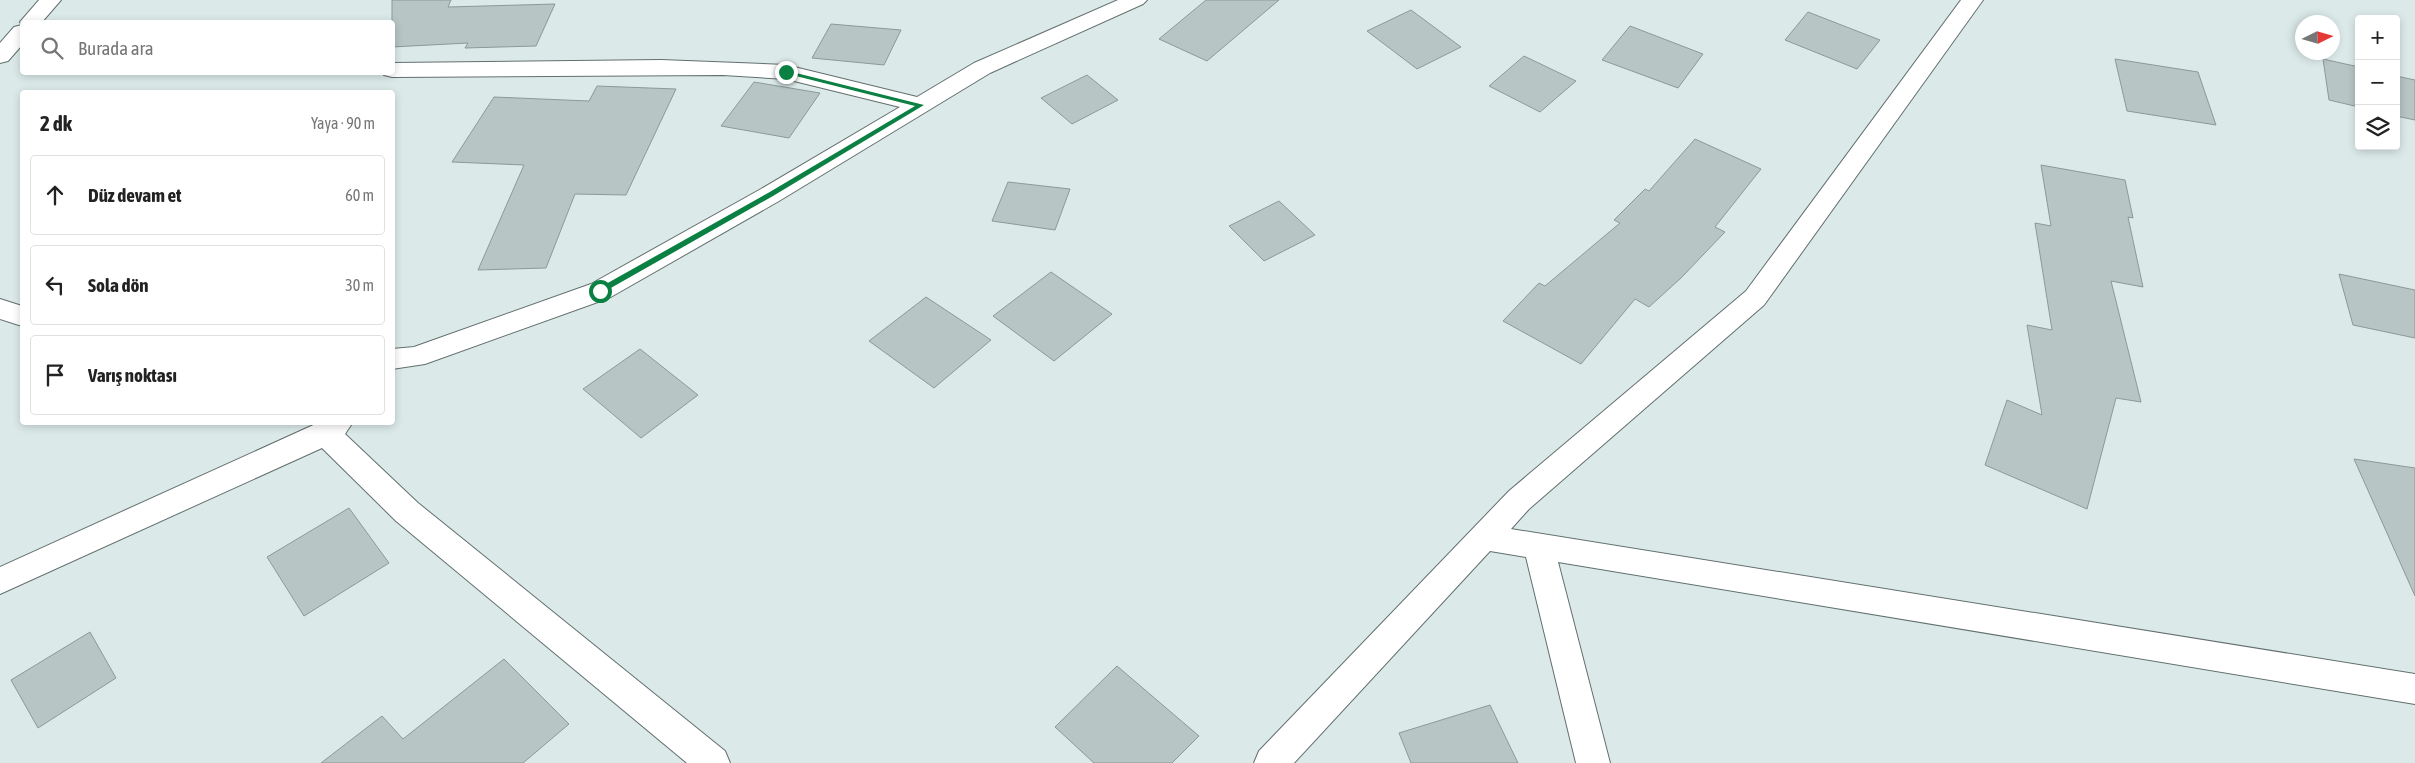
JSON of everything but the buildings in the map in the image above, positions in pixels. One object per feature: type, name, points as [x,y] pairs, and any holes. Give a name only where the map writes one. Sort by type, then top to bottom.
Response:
[{"type":"street","points":[[33,20],[50,0]]},
{"type":"street","points":[[395,372],[404,358],[600,291],[770,194],[982,68],[1136,0]]},
{"type":"street","points":[[1271,763],[1519,500],[1755,298],[1972,0]]},
{"type":"street","points":[[395,70],[688,68],[768,70],[786,72],[921,105]]},
{"type":"street","points":[[0,310],[20,315]]},
{"type":"street","points":[[0,581],[332,428],[407,512],[713,763]]},
{"type":"street","points":[[1483,538],[2415,689]]},
{"type":"street","points":[[1539,547],[1593,763]]},
{"type":"route","points":[[600,291],[921,105],[786,72]]}]
